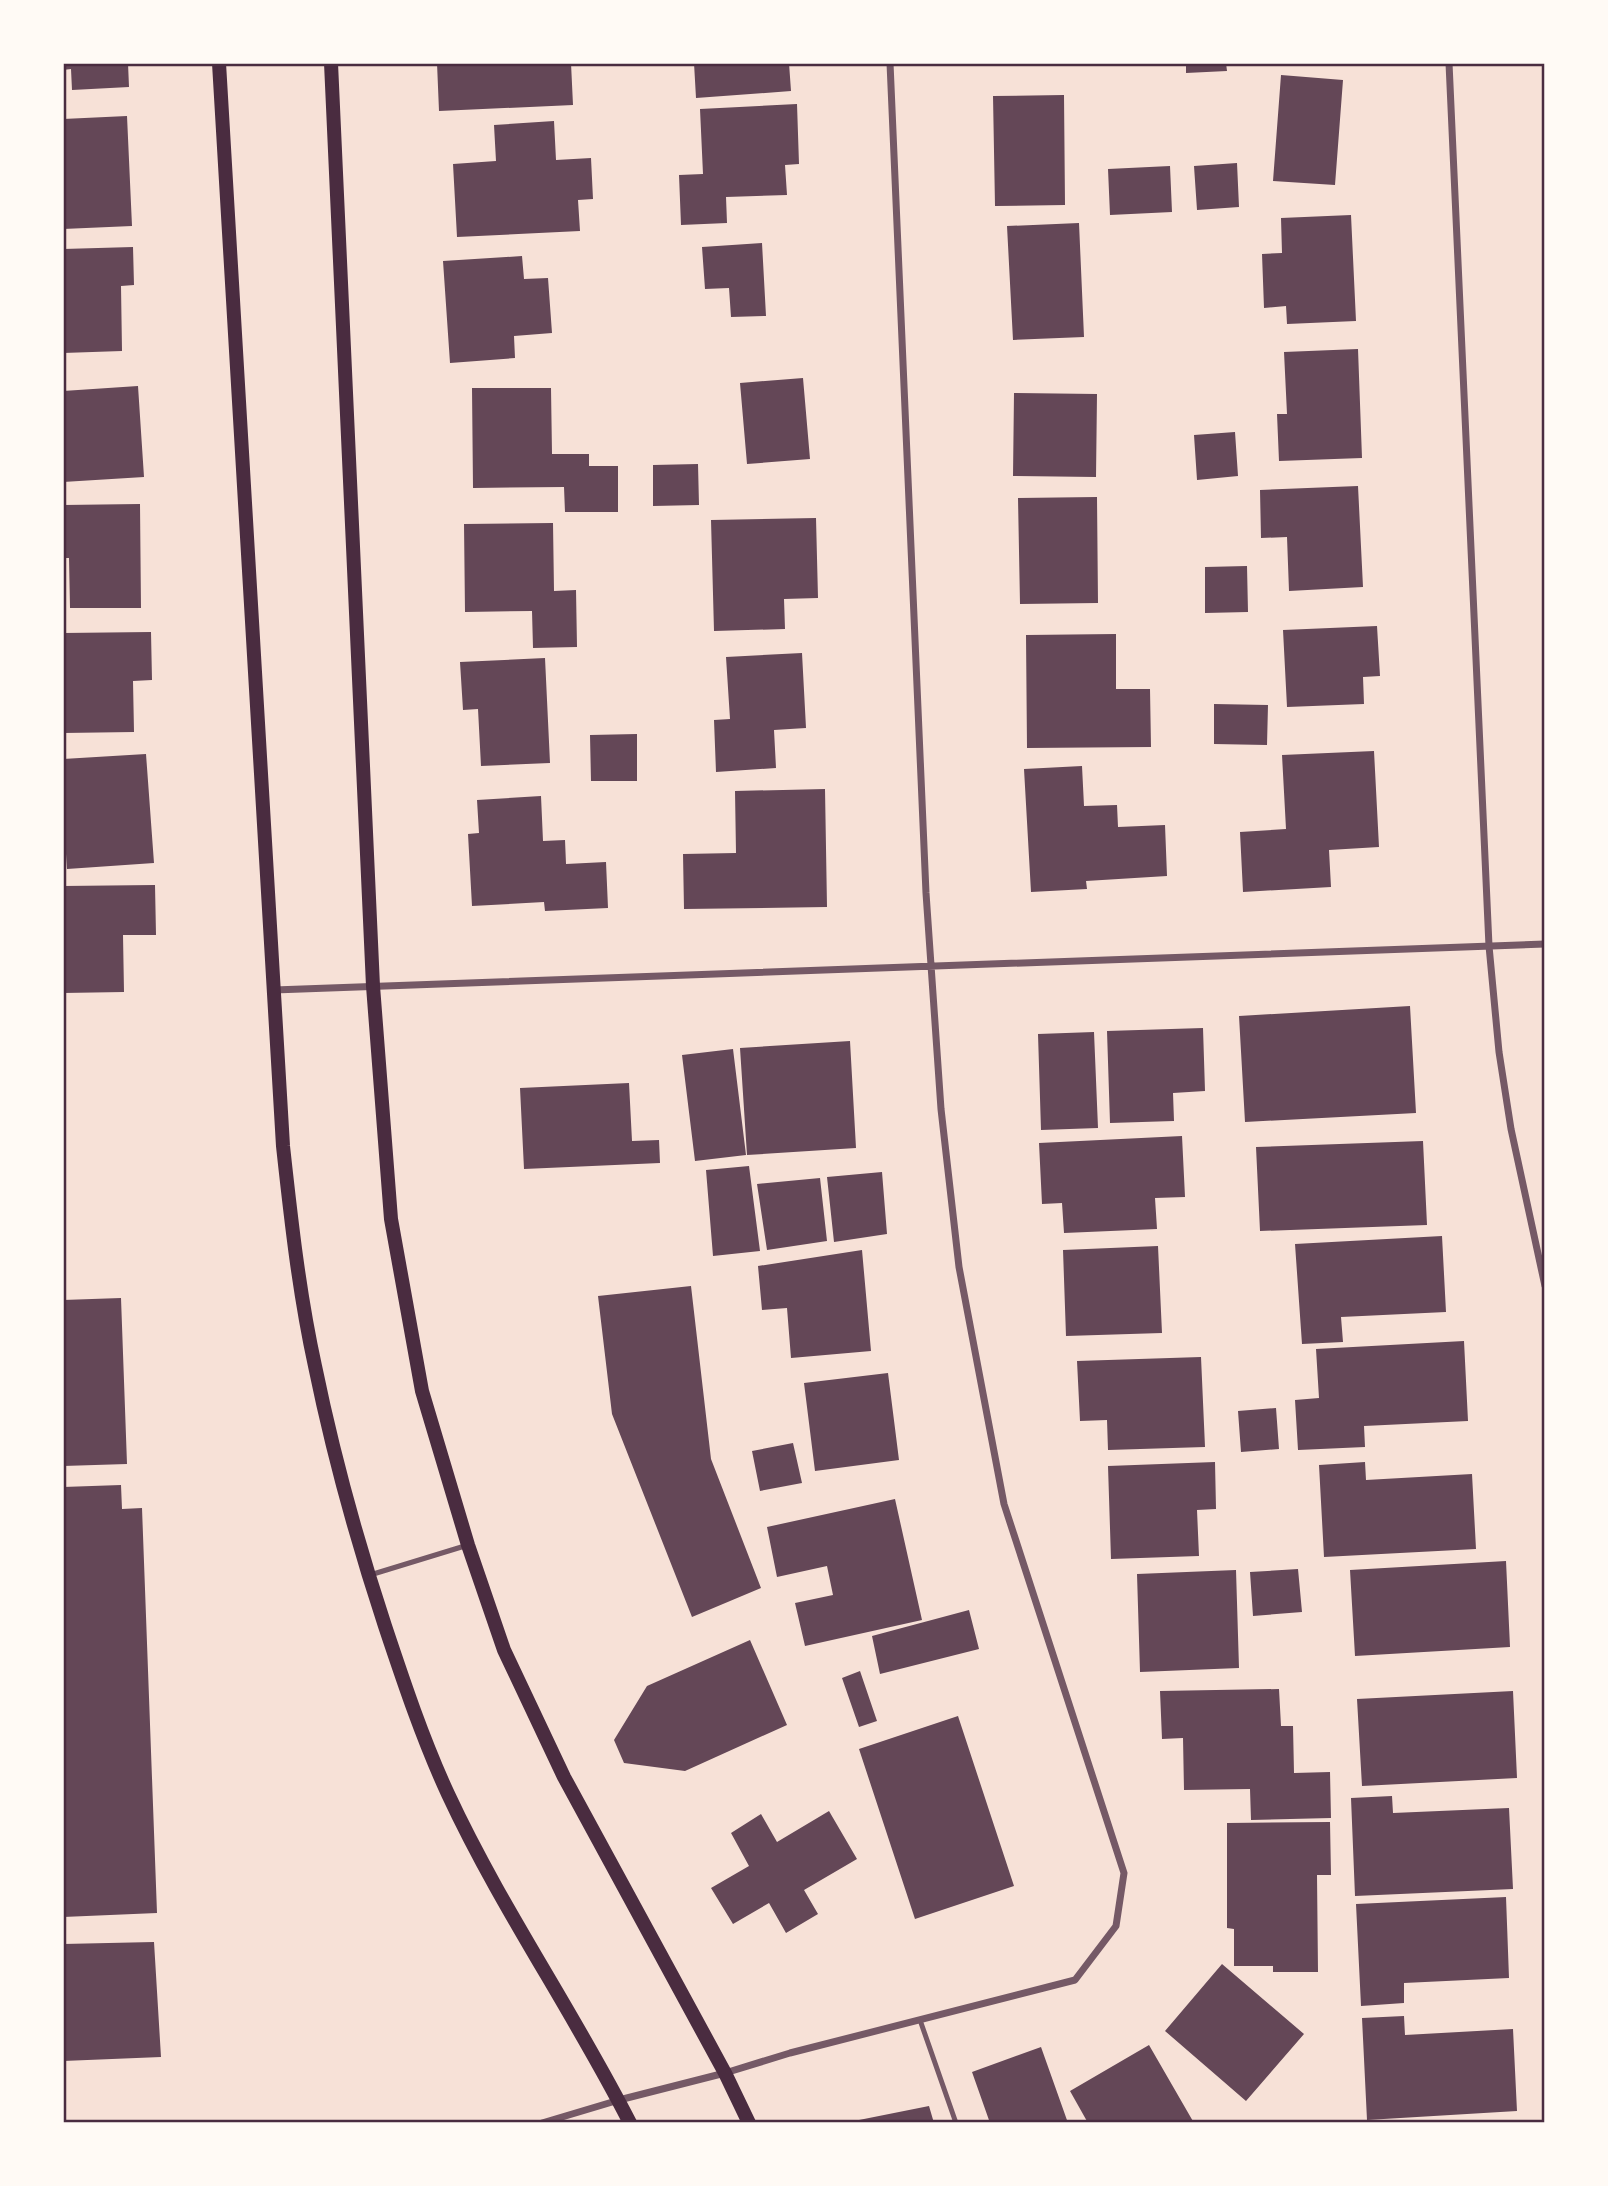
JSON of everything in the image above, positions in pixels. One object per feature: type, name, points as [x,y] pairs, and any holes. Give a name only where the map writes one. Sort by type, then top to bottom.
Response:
[{"type":"main road","points":[[219,63],[283,1146],[294,1241],[314,1364],[339,1470],[369,1575],[414,1710],[447,1792],[482,1864],[630,2123]]},
{"type":"main road","points":[[331,63],[373,986],[391,1219],[422,1391],[468,1545],[504,1650],[564,1777],[725,2073],[749,2123]]},
{"type":"street","points":[[542,2123],[781,2056],[1075,1980],[1116,1926],[1124,1873],[1004,1504],[959,1267],[941,1109],[931,966],[890,63]]},
{"type":"street","points":[[1449,63],[1489,946],[1505,1090],[1545,1286]]},
{"type":"street","points":[[274,990],[1545,944]]},
{"type":"lane","points":[[369,1575],[468,1545]]},
{"type":"lane","points":[[920,2020],[956,2123]]},
{"type":"building","points":[[63,63],[128,63],[129,87],[72,90],[71,69],[63,70]]},
{"type":"building","points":[[437,63],[571,63],[573,105],[439,111]]},
{"type":"building","points":[[694,63],[789,63],[791,91],[696,98]]},
{"type":"building","points":[[1186,63],[1226,63],[1227,71],[1186,73]]},
{"type":"building","points":[[1281,75],[1343,80],[1335,185],[1273,181]]},
{"type":"building","points":[[1064,95],[1065,205],[995,206],[993,96]]},
{"type":"building","points":[[797,104],[799,164],[785,165],[787,195],[726,197],[727,223],[681,225],[679,175],[703,174],[700,109]]},
{"type":"building","points":[[127,116],[132,226],[63,229],[63,119]]},
{"type":"building","points":[[554,121],[556,160],[591,158],[593,199],[578,200],[580,231],[457,237],[453,164],[496,161],[494,125]]},
{"type":"building","points":[[1237,163],[1239,207],[1197,210],[1194,166]]},
{"type":"building","points":[[1170,166],[1172,212],[1110,215],[1108,169]]},
{"type":"building","points":[[1351,215],[1356,321],[1287,324],[1286,306],[1264,308],[1262,254],[1282,253],[1281,218]]},
{"type":"building","points":[[1079,223],[1084,337],[1013,340],[1007,226]]},
{"type":"building","points":[[762,243],[766,316],[731,317],[729,288],[705,289],[702,247]]},
{"type":"building","points":[[133,247],[134,285],[121,286],[122,351],[63,353],[63,249]]},
{"type":"building","points":[[522,256],[524,279],[548,278],[552,333],[514,336],[515,358],[450,363],[443,261]]},
{"type":"building","points":[[1358,349],[1362,458],[1279,461],[1277,414],[1287,414],[1284,352]]},
{"type":"building","points":[[803,378],[810,459],[747,464],[740,383]]},
{"type":"building","points":[[138,386],[144,477],[63,482],[63,391]]},
{"type":"building","points":[[472,388],[551,388],[552,454],[589,454],[589,466],[618,466],[618,512],[565,512],[564,487],[473,488]]},
{"type":"building","points":[[1014,393],[1097,394],[1096,477],[1013,476]]},
{"type":"building","points":[[1235,432],[1238,476],[1197,480],[1194,435]]},
{"type":"building","points":[[698,464],[699,505],[653,506],[653,465]]},
{"type":"building","points":[[1358,486],[1363,587],[1289,591],[1287,537],[1261,538],[1260,490]]},
{"type":"building","points":[[1097,497],[1098,603],[1020,604],[1018,498]]},
{"type":"building","points":[[140,504],[141,608],[70,608],[69,558],[63,558],[63,505]]},
{"type":"building","points":[[816,518],[818,598],[784,599],[785,629],[714,631],[711,520]]},
{"type":"building","points":[[553,523],[554,591],[576,590],[577,647],[533,648],[532,611],[465,612],[464,524]]},
{"type":"building","points":[[1247,566],[1248,612],[1205,613],[1205,567]]},
{"type":"building","points":[[1377,626],[1380,676],[1363,677],[1364,704],[1287,707],[1283,630]]},
{"type":"building","points":[[151,632],[152,680],[133,681],[134,732],[63,733],[63,633]]},
{"type":"building","points":[[1116,634],[1116,689],[1150,689],[1151,747],[1027,748],[1026,635]]},
{"type":"building","points":[[802,653],[806,728],[774,730],[776,768],[716,772],[714,720],[730,719],[726,657]]},
{"type":"building","points":[[545,658],[550,763],[481,766],[478,709],[463,710],[460,662]]},
{"type":"building","points":[[1214,704],[1268,705],[1267,745],[1214,744]]},
{"type":"building","points":[[637,734],[637,781],[591,781],[590,735]]},
{"type":"building","points":[[1374,751],[1379,847],[1329,850],[1331,887],[1243,892],[1240,832],[1286,829],[1282,755]]},
{"type":"building","points":[[146,754],[154,863],[67,869],[63,759]]},
{"type":"building","points":[[1082,766],[1084,806],[1117,805],[1118,827],[1165,825],[1167,876],[1086,881],[1087,889],[1031,892],[1024,769]]},
{"type":"building","points":[[825,789],[827,907],[684,909],[683,854],[736,853],[735,791]]},
{"type":"building","points":[[541,796],[543,841],[565,840],[566,864],[606,862],[608,908],[545,911],[544,902],[472,906],[468,834],[479,833],[477,800]]},
{"type":"building","points":[[155,885],[156,935],[123,935],[124,992],[63,993],[63,886]]},
{"type":"building","points":[[1410,1006],[1416,1113],[1245,1122],[1239,1016]]},
{"type":"building","points":[[1203,1028],[1205,1091],[1173,1093],[1174,1121],[1110,1123],[1107,1031]]},
{"type":"building","points":[[1094,1032],[1098,1128],[1041,1130],[1038,1034]]},
{"type":"building","points":[[850,1041],[856,1148],[747,1155],[740,1048]]},
{"type":"building","points":[[733,1049],[746,1155],[695,1161],[682,1055]]},
{"type":"building","points":[[629,1083],[632,1141],[659,1140],[660,1163],[524,1169],[520,1088]]},
{"type":"building","points":[[1182,1136],[1185,1197],[1155,1198],[1157,1229],[1064,1233],[1062,1203],[1042,1204],[1039,1143]]},
{"type":"building","points":[[1423,1141],[1427,1225],[1260,1231],[1256,1147]]},
{"type":"building","points":[[749,1166],[760,1251],[713,1256],[706,1170]]},
{"type":"building","points":[[882,1172],[887,1234],[834,1242],[827,1177]]},
{"type":"building","points":[[820,1178],[827,1241],[767,1250],[757,1184]]},
{"type":"building","points":[[1442,1236],[1446,1312],[1341,1317],[1343,1342],[1302,1344],[1295,1244]]},
{"type":"building","points":[[1158,1246],[1162,1333],[1066,1336],[1063,1250]]},
{"type":"building","points":[[862,1250],[871,1351],[791,1358],[787,1308],[762,1310],[758,1266]]},
{"type":"building","points":[[691,1286],[711,1459],[761,1588],[692,1617],[612,1414],[598,1296]]},
{"type":"building","points":[[121,1298],[127,1464],[63,1466],[63,1300]]},
{"type":"building","points":[[1464,1341],[1468,1421],[1364,1426],[1365,1447],[1298,1450],[1295,1400],[1319,1398],[1316,1349]]},
{"type":"building","points":[[1201,1357],[1205,1447],[1108,1450],[1107,1420],[1080,1421],[1077,1361]]},
{"type":"building","points":[[888,1373],[899,1460],[815,1471],[804,1383]]},
{"type":"building","points":[[1276,1408],[1279,1449],[1241,1452],[1238,1411]]},
{"type":"building","points":[[793,1443],[802,1483],[760,1491],[752,1451]]},
{"type":"building","points":[[1215,1462],[1216,1509],[1197,1510],[1199,1556],[1111,1559],[1108,1466]]},
{"type":"building","points":[[1365,1462],[1366,1480],[1472,1474],[1476,1549],[1324,1557],[1319,1465]]},
{"type":"building","points":[[121,1485],[122,1509],[142,1508],[157,1913],[63,1917],[63,1487]]},
{"type":"building","points":[[895,1499],[922,1620],[805,1646],[795,1603],[833,1595],[827,1566],[777,1577],[767,1527]]},
{"type":"building","points":[[1506,1561],[1510,1647],[1355,1656],[1350,1570]]},
{"type":"building","points":[[1298,1569],[1302,1612],[1253,1616],[1250,1572]]},
{"type":"building","points":[[1236,1570],[1239,1668],[1140,1672],[1137,1574]]},
{"type":"building","points":[[969,1610],[979,1649],[880,1674],[872,1636]]},
{"type":"building","points":[[750,1640],[787,1725],[685,1771],[624,1763],[614,1740],[647,1686]]},
{"type":"building","points":[[860,1671],[877,1721],[859,1727],[842,1678]]},
{"type":"building","points":[[1279,1689],[1281,1726],[1293,1726],[1294,1773],[1330,1772],[1331,1818],[1251,1820],[1250,1789],[1184,1790],[1183,1738],[1162,1739],[1160,1691]]},
{"type":"building","points":[[1513,1691],[1517,1778],[1362,1786],[1357,1699]]},
{"type":"building","points":[[958,1716],[1014,1886],[915,1919],[859,1749]]},
{"type":"building","points":[[1392,1796],[1393,1813],[1509,1808],[1513,1889],[1355,1896],[1351,1798]]},
{"type":"building","points":[[829,1811],[857,1859],[804,1890],[818,1914],[786,1933],[769,1903],[733,1924],[711,1888],[749,1866],[731,1833],[761,1814],[777,1842]]},
{"type":"building","points":[[1330,1822],[1331,1875],[1317,1875],[1318,1972],[1273,1972],[1273,1966],[1234,1966],[1234,1929],[1227,1928],[1227,1823]]},
{"type":"building","points":[[1506,1897],[1509,1978],[1404,1983],[1404,2003],[1361,2006],[1356,1904]]},
{"type":"building","points":[[154,1942],[161,2057],[63,2061],[63,1944]]},
{"type":"building","points":[[1222,1964],[1304,2034],[1246,2101],[1165,2031]]},
{"type":"building","points":[[1404,2016],[1405,2035],[1513,2029],[1517,2111],[1367,2120],[1362,2018]]},
{"type":"building","points":[[1149,2045],[1194,2123],[1088,2123],[1070,2091]]},
{"type":"building","points":[[1041,2047],[1068,2123],[990,2123],[972,2072]]},
{"type":"building","points":[[929,2106],[934,2123],[860,2123],[859,2120]]}]
